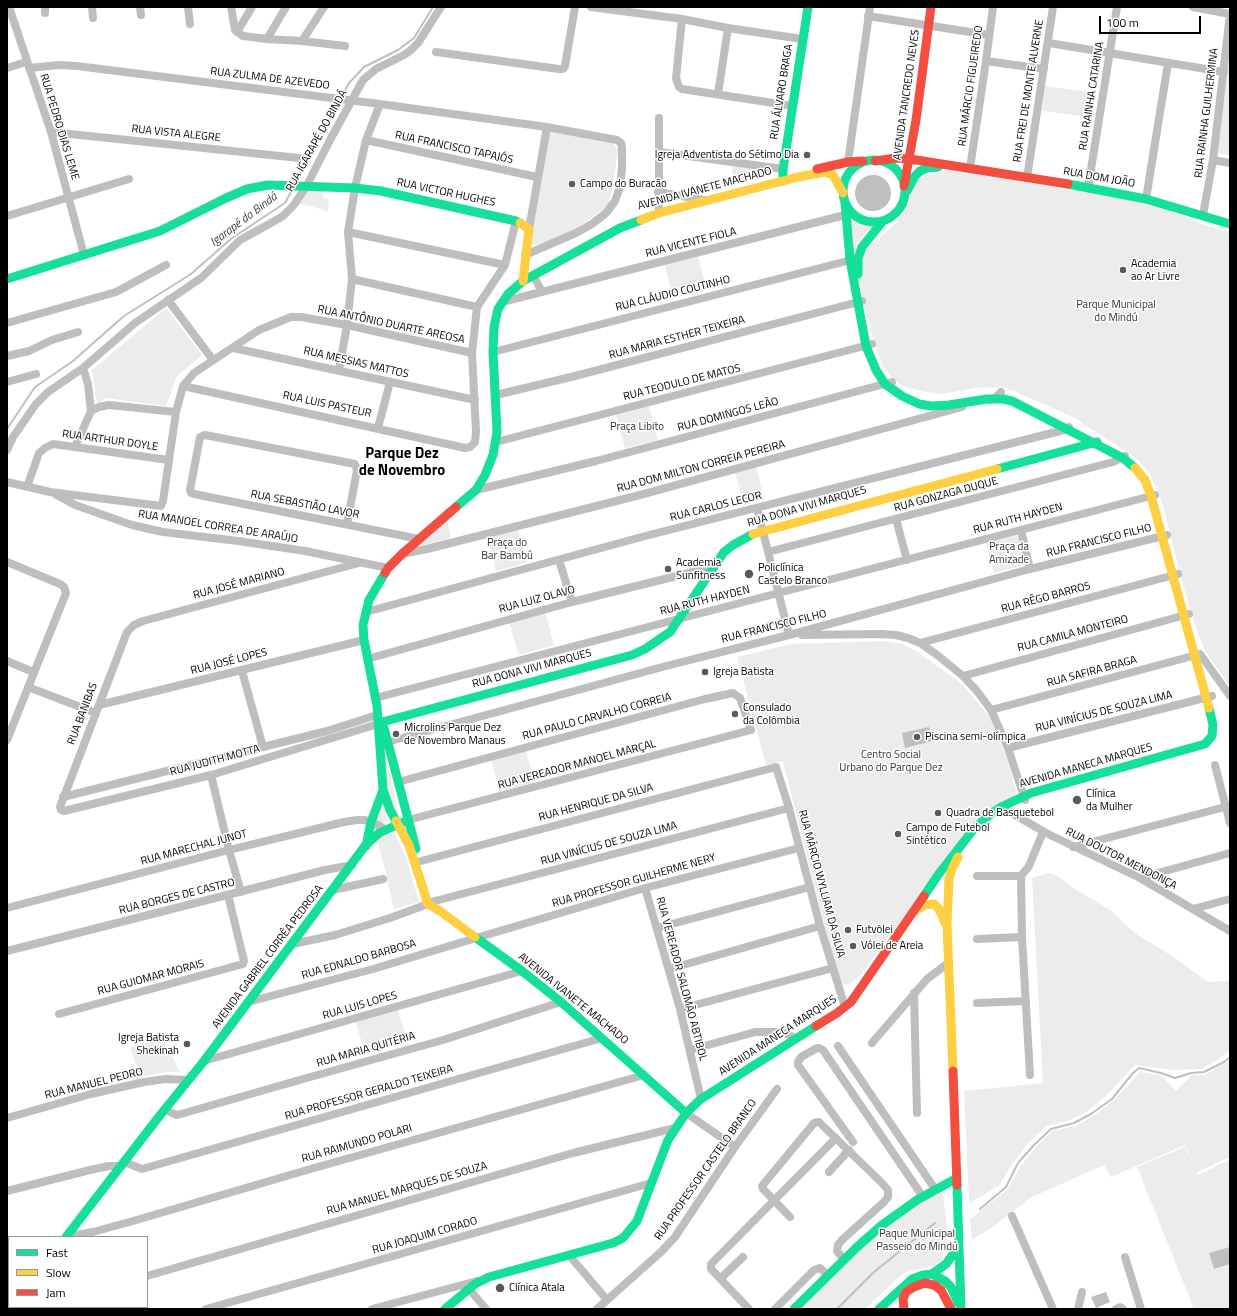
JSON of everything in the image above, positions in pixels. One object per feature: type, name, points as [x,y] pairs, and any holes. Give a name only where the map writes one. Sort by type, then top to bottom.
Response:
[{"type":"street","name":"RUA PEDRO DIAS LEME","points":[[9,7],[51,132],[84,255]]},
{"type":"street","points":[[92,7],[93,18]]},
{"type":"street","points":[[188,7],[190,24]]},
{"type":"street","points":[[230,7],[234,26],[237,32],[243,36],[345,46]]},
{"type":"street","points":[[237,32],[252,7]]},
{"type":"street","points":[[266,39],[286,7]]},
{"type":"street","points":[[302,41],[324,7]]},
{"type":"street","name":"RUA IGARAPÉ DO BINDÁ","points":[[7,450],[13,437],[36,404],[48,392],[83,368],[135,323],[201,278],[240,240],[271,224],[283,216],[293,206],[302,186],[349,100],[363,80],[376,69],[411,50],[418,43],[441,7]]},
{"type":"street","points":[[436,52],[563,69],[565,66],[575,7]]},
{"type":"street","points":[[592,7],[682,19],[728,28],[802,39]]},
{"type":"street","name":"RUA ÁLVARO BRAGA","points":[[783,181],[783,169],[808,7]]},
{"type":"street","points":[[848,162],[870,7]]},
{"type":"street","name":"AVENIDA TANCREDO NEVES","points":[[904,186],[910,159],[932,7]]},
{"type":"street","name":"RUA MÁRCIO FIGUEIREDO","points":[[966,167],[986,61],[993,7]]},
{"type":"street","name":"RUA FREI DE MONTE ALVERNE","points":[[1027,178],[1049,43],[1053,7]]},
{"type":"street","name":"RUA RAINHA CATARINA","points":[[1088,188],[1117,7]]},
{"type":"street","points":[[1193,7],[1230,14]]},
{"type":"street","name":"RUA RAINHA GUILHERMINA","points":[[1203,215],[1213,160],[1230,14]]},
{"type":"street","points":[[868,16],[989,34]]},
{"type":"street","points":[[682,19],[676,78],[679,87],[682,89],[793,106]]},
{"type":"street","points":[[718,94],[728,28]]},
{"type":"street","points":[[1049,43],[1224,72]]},
{"type":"street","points":[[986,61],[1044,69]]},
{"type":"street","points":[[1146,199],[1168,63]]},
{"type":"street","name":"RUA ZULMA DE AZEVEDO","points":[[7,68],[28,65],[77,66],[335,98],[546,127],[612,138],[621,143],[622,168],[620,187],[615,201],[606,213],[592,224],[576,233],[525,255]]},
{"type":"street","points":[[339,370],[347,325],[352,279],[348,232],[355,188],[366,140],[380,104]]},
{"type":"street","points":[[659,118],[659,213]]},
{"type":"street","points":[[523,281],[525,255],[546,127]]},
{"type":"street","name":"RUA VISTA ALEGRE","points":[[51,132],[299,158]]},
{"type":"street","name":"RUA FRANCISCO TAPAJÓS","points":[[366,140],[537,177]]},
{"type":"street","points":[[659,152],[783,169]]},
{"type":"street","name":"RUA DOM JOÃO","points":[[872,161],[896,158],[910,159],[1088,188],[1146,199],[1230,224]]},
{"type":"street","points":[[1213,160],[1230,163]]},
{"type":"street","points":[[854,259],[866,240],[882,221],[894,214],[902,203],[904,197],[904,186],[899,174],[889,164],[872,161],[861,163],[849,172],[846,178],[843,193],[845,202],[848,209],[860,219],[875,222],[882,221]]},
{"type":"street","name":"AVENIDA IVANETE MACHADO","points":[[798,177],[821,168],[848,162],[872,161]]},
{"type":"street","name":"RUA DOM JOÃO","points":[[904,197],[915,176],[927,168],[966,167]]},
{"type":"street","name":"AVENIDA IVANETE MACHADO","points":[[431,902],[421,861],[379,718],[367,659],[363,625],[366,612],[375,589],[388,568],[476,490],[489,465],[496,442],[498,422],[493,352],[494,327],[495,317],[502,302],[515,287],[533,275],[620,228],[659,213],[798,177],[825,172],[836,178],[843,193]]},
{"type":"street","points":[[7,216],[129,179]]},
{"type":"street","name":"RUA VICTOR HUGHES","points":[[7,279],[160,231],[226,198],[247,190],[268,185],[355,188],[382,191],[516,221],[529,229]]},
{"type":"street","points":[[658,192],[708,200]]},
{"type":"street","name":"AVENIDA MANECA MARQUES","points":[[445,1309],[481,1280],[613,1243],[623,1238],[637,1221],[666,1146],[675,1128],[686,1113],[701,1099],[845,1007],[856,996],[938,875],[973,830],[988,816],[1024,798],[1205,744],[1209,741],[1213,731],[1209,697],[1176,575],[1154,495],[1145,480],[1125,456],[1069,427],[998,395],[949,405],[931,406],[919,404],[902,396],[876,370],[860,301],[854,259],[845,215],[845,202]]},
{"type":"street","name":"RUA VICENTE FIOLA","points":[[502,302],[845,215]]},
{"type":"street","points":[[475,400],[472,353],[477,307],[505,265],[516,221]]},
{"type":"street","points":[[348,232],[505,265]]},
{"type":"street","name":"RUA CLÁUDIO COUTINHO","points":[[493,352],[854,259]]},
{"type":"street","points":[[7,323],[116,292],[166,265]]},
{"type":"street","points":[[533,275],[542,292]]},
{"type":"street","points":[[352,279],[477,307]]},
{"type":"street","points":[[168,300],[213,360]]},
{"type":"street","name":"RUA MARIA ESTHER TEIXEIRA","points":[[496,394],[575,376],[860,301]]},
{"type":"street","name":"RUA ANTÔNIO DUARTE AREOSA","points":[[183,386],[194,373],[259,330],[291,318],[301,317],[347,325],[472,353]]},
{"type":"street","points":[[7,356],[29,351],[52,340],[78,332]]},
{"type":"street","name":"RUA TEODULO DE MATOS","points":[[496,442],[869,345]]},
{"type":"street","name":"RUA MESSIAS MATTOS","points":[[233,348],[475,400]]},
{"type":"street","points":[[75,447],[91,411],[88,384],[83,368]]},
{"type":"street","points":[[7,382],[36,374]]},
{"type":"street","points":[[378,428],[390,382]]},
{"type":"street","name":"RUA DOMINGOS LEÃO","points":[[476,490],[610,457],[889,383]]},
{"type":"street","points":[[7,482],[50,492],[160,506],[163,501],[176,412],[183,386]]},
{"type":"street","name":"RUA LUIS PASTEUR","points":[[183,386],[465,448],[470,447],[475,442],[475,400]]},
{"type":"street","name":"RUA DOM MILTON CORREIA PEREIRA","points":[[402,554],[640,495],[998,395]]},
{"type":"street","points":[[91,411],[99,407],[109,405],[176,412]]},
{"type":"street","name":"RUA CARLOS LECOR","points":[[366,612],[1069,427]]},
{"type":"street","name":"RUA SEBASTIÃO LAVOR","points":[[347,524],[357,470],[355,464],[205,435],[200,437],[190,490],[191,493],[419,539]]},
{"type":"street","name":"RUA DONA VIVI MARQUES","points":[[379,718],[438,706],[632,655],[645,649],[670,632],[680,619],[712,567],[733,545],[762,530],[1098,442]]},
{"type":"street","name":"RUA ARTHUR DOYLE","points":[[26,487],[39,453],[44,448],[53,444],[169,460]]},
{"type":"street","name":"RUA GONZAGA DUQUE","points":[[768,552],[1113,462],[1125,456]]},
{"type":"street","name":"RUA MANOEL CORREA DE ARAÚJO","points":[[50,492],[75,505],[132,526],[163,532],[305,551],[388,568]]},
{"type":"street","name":"RUA RUTH HAYDEN","points":[[375,698],[779,594],[1154,495]]},
{"type":"street","points":[[757,508],[789,635],[882,634],[908,638],[920,643],[952,666],[963,676],[977,691],[991,710],[1008,748],[1024,798]]},
{"type":"street","points":[[896,519],[907,560]]},
{"type":"street","points":[[1021,530],[1030,569]]},
{"type":"street","name":"RUA FRANCISCO FILHO","points":[[387,742],[1030,569],[1165,536]]},
{"type":"street","points":[[559,560],[572,602]]},
{"type":"street","points":[[7,562],[60,584],[66,593],[7,740]]},
{"type":"street","name":"RUA JOSÉ MARIANO","points":[[127,632],[134,625],[143,621],[359,563]]},
{"type":"street","name":"RUA LUIZ OLAVO","points":[[367,659],[572,602],[712,567]]},
{"type":"street","name":"RUA RÊGO BARROS","points":[[920,643],[1176,575]]},
{"type":"street","name":"RUA CAMILA MONTEIRO","points":[[963,676],[1186,614]]},
{"type":"street","name":"RUA BANIBAS","points":[[62,801],[127,632]]},
{"type":"street","name":"RUA JOSÉ LOPES","points":[[97,709],[364,640]]},
{"type":"street","points":[[1197,655],[1230,696]]},
{"type":"street","name":"RUA SAFIRA BRAGA","points":[[991,710],[1197,655]]},
{"type":"street","points":[[7,661],[33,672]]},
{"type":"street","points":[[242,671],[263,747]]},
{"type":"street","points":[[28,686],[97,709]]},
{"type":"street","name":"RUA VEREADOR MANOEL MARÇAL","points":[[408,820],[751,730],[740,698],[733,693]]},
{"type":"street","name":"RUA PAULO CARVALHO CORREIA","points":[[398,782],[697,701],[733,693]]},
{"type":"street","name":"RUA VINÍCIUS DE SOUZA LIMA","points":[[1008,748],[1209,697]]},
{"type":"street","name":"AVENIDA IVANETE MACHADO","points":[[379,718],[383,790],[390,810],[412,854],[424,894],[440,911],[522,971],[561,1002],[686,1113]]},
{"type":"street","name":"RUA JUDITH MOTTA","points":[[379,718],[211,774],[64,811],[61,810],[62,801],[263,747],[379,718]]},
{"type":"street","points":[[382,765],[394,766]]},
{"type":"street","name":"RUA MÁRCIO WYLLIAM DA SILVA","points":[[776,766],[789,808],[820,926],[845,1007]]},
{"type":"street","name":"RUA HENRIQUE DA SILVA","points":[[421,861],[776,766]]},
{"type":"street","points":[[1215,766],[1230,823]]},
{"type":"street","points":[[211,774],[229,850],[241,892]]},
{"type":"street","name":"AVENIDA GABRIEL CORRÊA PEDROSA","points":[[366,846],[371,822],[383,790]]},
{"type":"street","points":[[1073,847],[1225,807]]},
{"type":"street","name":"RUA VINÍCIUS DE SOUZA LIMA","points":[[293,944],[335,935],[390,918],[431,902],[789,808]]},
{"type":"street","name":"AVENIDA MANECA MARQUES","points":[[960,1309],[960,1246],[947,964],[949,879],[954,863],[976,834],[1003,809]]},
{"type":"street","name":"RUA DOUTOR MENDONÇA","points":[[1003,809],[1043,832],[1140,878],[1230,931]]},
{"type":"street","name":"RUA MARECHAL JUNOT","points":[[7,908],[229,850],[344,822],[357,820],[371,822],[386,830]]},
{"type":"street","name":"AVENIDA GABRIEL CORRÊA PEDROSA","points":[[75,1236],[188,1080],[293,944],[366,846],[379,833],[408,820]]},
{"type":"street","points":[[1030,1075],[1022,937],[1021,876],[1029,866],[1043,832]]},
{"type":"street","name":"RUA PROFESSOR GUILHERME NERY","points":[[476,938],[645,888],[799,848]]},
{"type":"street","points":[[1140,878],[1230,853]]},
{"type":"street","name":"RUA BORGES DE CASTRO","points":[[7,952],[325,870],[352,865]]},
{"type":"street","points":[[977,876],[1021,876]]},
{"type":"street","points":[[333,890],[383,879]]},
{"type":"street","points":[[657,928],[810,886]]},
{"type":"street","name":"RUA VEREADOR SALOMÃO ABTIBOL","points":[[645,888],[680,1009],[701,1099]]},
{"type":"street","name":"RUA GUIOMAR MORAIS","points":[[59,1014],[240,965],[244,961],[228,895]]},
{"type":"street","points":[[1194,909],[1230,899]]},
{"type":"street","points":[[911,913],[925,905],[934,904],[939,909],[947,925]]},
{"type":"street","points":[[669,969],[820,926]]},
{"type":"street","points":[[977,939],[1022,937]]},
{"type":"street","name":"RUA EDNALDO BARBOSA","points":[[248,1002],[373,970],[476,938]]},
{"type":"street","points":[[872,1043],[927,978],[947,964]]},
{"type":"street","points":[[680,1009],[833,968]]},
{"type":"street","name":"RUA LUIS LOPES","points":[[204,1061],[522,971]]},
{"type":"street","points":[[914,994],[917,1113]]},
{"type":"street","points":[[976,1003],[1026,1001]]},
{"type":"street","name":"RUA MARIA QUITÉRIA","points":[[173,1114],[443,1040],[561,1002]]},
{"type":"street","points":[[690,1050],[755,1032],[779,1032],[795,1038]]},
{"type":"street","name":"RUA PROFESSOR GERALDO TEIXEIRA","points":[[126,1165],[142,1169],[602,1038]]},
{"type":"street","points":[[838,1046],[935,1190]]},
{"type":"street","points":[[844,1260],[837,1251],[838,1245],[884,1202],[888,1197],[888,1190],[851,1146],[798,1065],[801,1057],[817,1048],[823,1050],[923,1197]]},
{"type":"street","name":"RUA RAIMUNDO POLARI","points":[[75,1236],[133,1221],[321,1166],[644,1075]]},
{"type":"street","name":"RUA MANUEL PEDRO","points":[[7,1118],[91,1094],[144,1082],[166,1079],[188,1080]]},
{"type":"street","name":"AVENIDA GABRIEL CORRÊA PEDROSA","points":[[67,1236],[126,1165],[173,1114],[188,1080]]},
{"type":"street","name":"RUA PROFESSOR CASTELO BRANCO","points":[[597,1309],[662,1252],[675,1237],[735,1147],[777,1089]]},
{"type":"street","points":[[686,1113],[735,1147]]},
{"type":"street","points":[[790,1217],[763,1189],[762,1186],[814,1123],[820,1122],[836,1138],[851,1146]]},
{"type":"street","name":"RUA MANUEL MARQUES DE SOUZA","points":[[148,1276],[573,1153],[675,1128]]},
{"type":"street","points":[[749,1309],[711,1270],[710,1264],[836,1138]]},
{"type":"street","points":[[829,1172],[851,1146]]},
{"type":"street","points":[[7,1191],[90,1170],[109,1166],[126,1165]]},
{"type":"street","points":[[794,1309],[882,1225],[923,1197],[957,1178]]},
{"type":"street","name":"RUA JOAQUIM CORADO","points":[[206,1309],[651,1184]]},
{"type":"street","points":[[1012,1216],[1053,1309]]},
{"type":"street","points":[[879,1309],[912,1279],[923,1275],[932,1274],[946,1264],[960,1246]]},
{"type":"street","points":[[569,1255],[607,1300]]},
{"type":"street","points":[[720,1279],[743,1257]]},
{"type":"street","points":[[1125,1257],[1141,1309]]},
{"type":"street","points":[[775,1309],[814,1270],[820,1268],[828,1275]]},
{"type":"street","points":[[932,1274],[945,1281],[951,1287],[956,1296],[960,1309]]},
{"type":"street","points":[[372,1309],[481,1280]]},
{"type":"street","points":[[904,1309],[903,1299],[906,1292],[924,1283],[934,1285],[941,1290],[951,1309]]},
{"type":"street","points":[[469,1289],[486,1309]]},
{"type":"street","points":[[1078,1309],[1082,1292]]},
{"type":"street","points":[[1116,1309],[1121,1307],[1123,1309]]},
{"type":"green space","points":[[1230,46],[1230,155],[1216,153]]},
{"type":"green space","points":[[1045,86],[1094,93],[1091,117],[1042,111]]},
{"type":"green space","points":[[552,131],[610,142],[614,145],[618,151],[612,190],[608,204],[580,226],[560,237],[532,246],[528,243],[548,133]]},
{"type":"green space","points":[[733,166],[766,171],[758,176],[731,184]]},
{"type":"green space","name":"Parque Municipal do Mindú","points":[[948,170],[1146,201],[1202,224],[1230,232],[1230,686],[1206,653],[1198,634],[1183,585],[1163,505],[1149,472],[1138,460],[1073,417],[1004,387],[977,388],[942,394],[921,391],[903,386],[891,377],[882,365],[873,339],[862,297],[858,270],[859,256],[897,222],[908,206],[912,188],[916,181],[926,175]]},
{"type":"green space","points":[[324,190],[323,197],[329,199],[328,212],[296,203],[304,192]]},
{"type":"green space","points":[[846,211],[856,221],[875,224],[859,240],[852,257]]},
{"type":"green space","points":[[698,257],[707,290],[673,298],[665,265]]},
{"type":"green space","points":[[166,308],[202,355],[177,376],[166,406],[106,398],[97,405],[92,370]]},
{"type":"green space","name":"Praça Libito","points":[[649,406],[658,440],[625,448],[616,415]]},
{"type":"green space","points":[[756,467],[764,499],[744,505],[735,473]]},
{"type":"green space","points":[[447,519],[451,538],[410,549]]},
{"type":"green space","name":"Praça do Bar Bambú","points":[[518,528],[527,563],[496,571],[487,536]]},
{"type":"green space","name":"Praça da Amizade","points":[[1020,535],[1028,564],[994,573],[986,543]]},
{"type":"green space","points":[[545,612],[554,645],[519,655],[509,622]]},
{"type":"green space","name":"Centro Social Urbano do Parque Dez","points":[[884,641],[903,644],[919,653],[962,684],[989,716],[1006,756],[1017,794],[999,805],[926,887],[860,976],[848,985],[839,983],[783,761],[766,765],[737,657],[792,644]]},
{"type":"green space","points":[[383,738],[398,814],[385,812],[387,820],[383,823],[389,835],[394,832],[406,857],[419,902],[394,909],[378,840],[376,823]]},
{"type":"green space","points":[[526,750],[534,783],[499,791],[491,759]]},
{"type":"green space","points":[[1049,873],[1058,876],[1070,886],[1112,911],[1131,930],[1172,956],[1208,982],[1230,981],[1230,1050],[1219,1059],[1201,1069],[1173,1070],[1135,1065],[1105,1097],[1086,1112],[1070,1120],[1046,1126],[1027,1144],[999,1186],[969,1203],[964,1091],[1043,1083],[1032,878]]},
{"type":"green space","points":[[397,1008],[408,1042],[365,1054],[355,1019]]},
{"type":"green space","points":[[163,1038],[180,1072],[165,1072],[141,1077],[130,1048]]},
{"type":"green space","points":[[1230,1060],[1230,1157],[1197,1172],[1199,1175],[1230,1159],[1230,1309],[1194,1309],[1137,1167],[1185,1147],[1196,1170],[1185,1145],[1111,1177],[1104,1165],[1030,1198],[994,1226],[972,1240],[970,1219],[1008,1189],[1020,1167],[1036,1147],[1052,1131],[1075,1126],[1092,1117],[1113,1101],[1140,1072],[1161,1075],[1176,1091],[1192,1075],[1205,1075]]},
{"type":"green space","name":"Paque Municipal Passeio do Mindú","points":[[938,1192],[943,1194],[948,1236],[942,1259],[932,1266],[907,1272],[901,1275],[865,1309],[800,1309],[864,1246],[889,1224]]},
{"type":"shaded area","points":[[873,175],[883,178],[888,183],[891,193],[888,203],[883,208],[873,211],[863,208],[858,203],[855,193],[858,183],[863,178]]},
{"type":"shaded area","name":"Piscina semi-olímpica","points":[[929,727],[932,741],[905,748],[902,733]]},
{"type":"shaded area","points":[[1230,1247],[1230,1264],[1214,1269],[1209,1253]]},
{"type":"shaded area","points":[[1106,1292],[1110,1302],[1096,1308],[1091,1297]]},
{"type":"waterway","name":"Igarapé do Bindá","points":[[341,98],[349,83],[364,67],[398,50],[414,38],[433,7]]},
{"type":"waterway","name":"Igarapé do Bindá","points":[[296,182],[339,101]]},
{"type":"waterway","name":"Igarapé do Bindá","points":[[7,429],[35,387],[73,361],[124,316],[191,274],[232,238],[285,203],[292,190]]},
{"type":"waterway","points":[[980,1209],[1006,1187],[1018,1163],[1051,1129],[1074,1123],[1091,1114],[1112,1099],[1133,1073],[1139,1068],[1175,1078],[1191,1073],[1204,1072],[1224,1062],[1230,1057]]},
{"type":"waterway","points":[[837,1309],[874,1272],[935,1223]]},
{"type":"traffic: fast","points":[[783,181],[783,169],[808,7]]},
{"type":"traffic: fast","points":[[874,160],[891,165],[896,169],[900,174],[905,191],[900,208],[896,213],[891,217],[874,222],[857,217],[852,213],[848,208],[843,191],[848,174],[852,169],[857,165],[874,160]]},
{"type":"traffic: fast","points":[[907,191],[915,176],[920,171],[927,168],[938,167]]},
{"type":"traffic: fast","points":[[1068,184],[1146,199],[1230,224]]},
{"type":"traffic: fast","points":[[7,279],[160,231],[247,189],[268,185],[355,188],[381,191],[520,223]]},
{"type":"traffic: fast","points":[[845,202],[850,260],[866,346],[876,370],[885,384],[902,396],[919,404],[931,406],[949,405],[987,399],[1003,399],[1012,401],[1123,458],[1135,468]]},
{"type":"traffic: fast","points":[[456,507],[476,490],[485,475],[493,455],[497,432],[493,352],[494,327],[498,309],[508,294],[523,281],[620,228],[641,220]]},
{"type":"traffic: fast","points":[[858,274],[858,258],[862,247],[883,221]]},
{"type":"traffic: fast","points":[[997,469],[1097,442]]},
{"type":"traffic: fast","points":[[382,722],[632,655],[645,649],[670,632],[724,552],[733,545],[753,534]]},
{"type":"traffic: fast","points":[[385,573],[369,600],[363,625],[364,640],[377,706],[383,790],[390,810],[396,821]]},
{"type":"traffic: fast","points":[[924,896],[938,875],[973,830],[988,816],[1001,807],[1031,793],[1205,744],[1212,736],[1213,725],[1209,708]]},
{"type":"traffic: fast","points":[[384,728],[416,849]]},
{"type":"traffic: fast","points":[[366,846],[371,822],[383,790]]},
{"type":"traffic: fast","points":[[67,1236],[204,1061],[365,846],[379,833],[408,820]]},
{"type":"traffic: fast","points":[[475,937],[522,971],[561,1002],[686,1113]]},
{"type":"traffic: fast","points":[[445,1309],[475,1284],[489,1277],[613,1243],[623,1238],[637,1221],[668,1140],[686,1113],[701,1099],[816,1026]]},
{"type":"traffic: fast","points":[[794,1309],[857,1247],[882,1225],[917,1200],[957,1178]]},
{"type":"traffic: fast","points":[[957,1185],[961,1309]]},
{"type":"traffic: fast","points":[[932,1274],[946,1264],[959,1246]]},
{"type":"traffic: fast","points":[[879,1309],[912,1279],[923,1275],[932,1274],[945,1281],[951,1287],[958,1303]]},
{"type":"traffic: slow","points":[[641,220],[659,213],[798,177],[825,172],[833,175],[843,193]]},
{"type":"traffic: slow","points":[[520,223],[529,229],[523,281]]},
{"type":"traffic: slow","points":[[1135,468],[1145,480],[1151,496],[1209,708]]},
{"type":"traffic: slow","points":[[753,534],[997,469]]},
{"type":"traffic: slow","points":[[396,821],[409,845],[428,904],[475,937]]},
{"type":"traffic: slow","points":[[953,1071],[947,925],[949,879],[958,857]]},
{"type":"traffic: slow","points":[[915,911],[925,905],[934,904],[939,909],[945,923]]},
{"type":"traffic: jam","points":[[904,186],[916,120],[931,7]]},
{"type":"traffic: jam","points":[[875,161],[896,158],[910,159],[1068,184]]},
{"type":"traffic: jam","points":[[817,169],[848,162],[863,161]]},
{"type":"traffic: jam","points":[[385,573],[402,554],[456,507]]},
{"type":"traffic: jam","points":[[816,1026],[851,1002],[924,896]]},
{"type":"traffic: jam","points":[[953,1071],[957,1185]]},
{"type":"traffic: jam","points":[[904,1309],[903,1299],[906,1292],[925,1283],[934,1285],[941,1290],[951,1309]]},
{"type":"place","name":"Igreja Adventista do Sétimo Dia","points":[[807,155]]},
{"type":"place","name":"Campo do Buracão","points":[[572,184]]},
{"type":"place","name":"Academia ao Ar Livre","points":[[1123,270]]},
{"type":"place","name":"Academia Sunfitness","points":[[668,569]]},
{"type":"place","name":"Policlínica Castelo Branco","points":[[749,574]]},
{"type":"place","name":"Igreja Batista","points":[[705,672]]},
{"type":"place","name":"Consulado da Colômbia","points":[[735,714]]},
{"type":"place","name":"Microlins Parque Dez de Novembro Manaus","points":[[396,734]]},
{"type":"place","name":"Piscina semi-olímpica","points":[[917,737]]},
{"type":"place","name":"Clínica da Mulher","points":[[1077,800]]},
{"type":"place","name":"Quadra de Basquetebol","points":[[938,813]]},
{"type":"place","name":"Campo de Futebol Sintético","points":[[898,834]]},
{"type":"place","name":"Futvôlei","points":[[848,930]]},
{"type":"place","name":"Vólei de Areia","points":[[853,946]]},
{"type":"place","name":"Igreja Batista Shekinah","points":[[187,1044]]},
{"type":"place","name":"Clínica Atala","points":[[500,1288]]},
{"type":"district","name":"Parque Dez de Novembro","points":[[402,462]]}]
